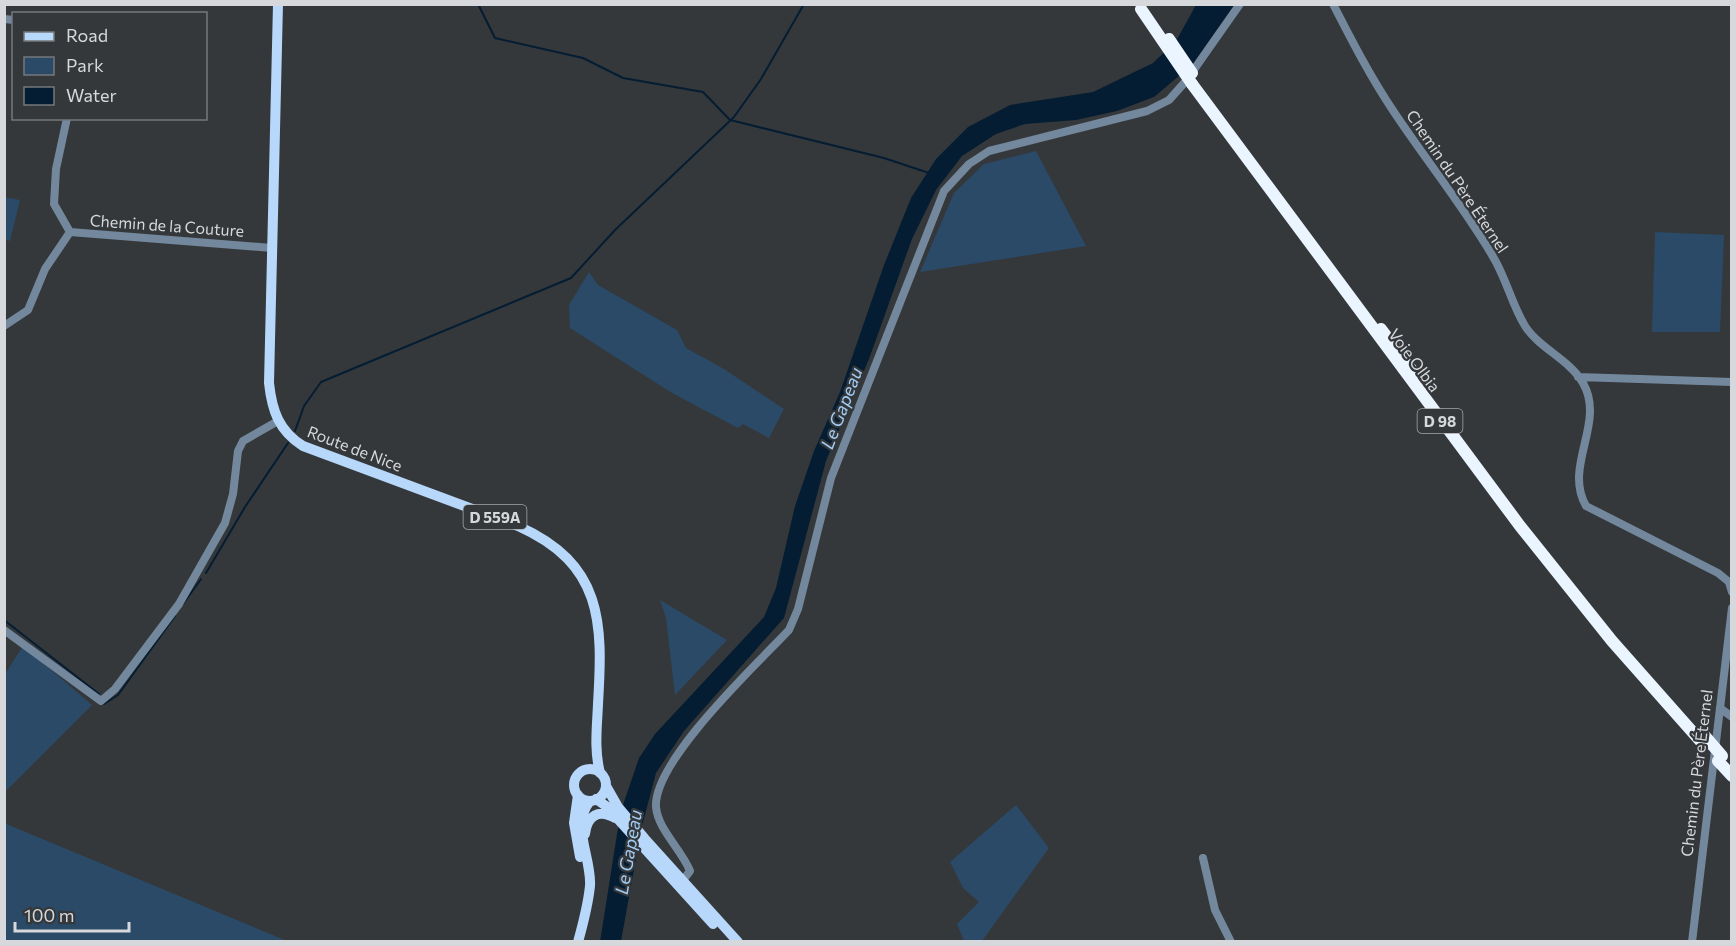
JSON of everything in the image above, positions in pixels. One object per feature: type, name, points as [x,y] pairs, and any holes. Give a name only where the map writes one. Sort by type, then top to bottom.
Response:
[{"type":"highway","name":"Voie Olbia","points":[[1142,6],[1195,82],[1532,532],[1720,758],[1731,776]]},
{"type":"highway","name":"Voie Olbia","points":[[1720,758],[1731,766]]},
{"type":"main road","name":"Route de Nice","points":[[278,4],[269,383],[278,421],[292,439],[303,446],[518,526],[548,542],[572,563],[588,589],[598,616],[601,644],[595,740]]},
{"type":"main road","name":"D 559A","points":[[584,770],[595,740]]},
{"type":"main road","name":"D 559A","points":[[595,740],[600,773]]},
{"type":"main road","points":[[586,908],[574,823],[578,795],[574,782],[578,774],[592,769],[600,773],[617,813]]},
{"type":"main road","points":[[578,942],[590,884],[581,814],[593,800],[603,794],[606,786]]},
{"type":"main road","points":[[578,795],[617,813],[730,942]]},
{"type":"main road","points":[[584,840],[587,822],[594,815],[617,813]]},
{"type":"main road","points":[[650,849],[738,942]]},
{"type":"street","points":[[682,881],[690,871],[687,862],[659,817],[656,806],[660,787],[691,735],[789,630],[798,609],[831,478],[944,191],[969,164],[989,151],[1147,111],[1169,100],[1195,70],[1240,4]]},
{"type":"street","name":"Chemin du Père Éternel","points":[[1334,4],[1359,56],[1392,110],[1493,256],[1526,328],[1578,377],[1588,395],[1590,414],[1577,481],[1579,494],[1586,506],[1718,573],[1729,582],[1731,592]]},
{"type":"street","points":[[67,120],[56,169],[54,204],[70,232]]},
{"type":"street","name":"Chemin de la Couture","points":[[4,326],[28,310],[45,269],[70,232],[272,248]]},
{"type":"street","points":[[1578,377],[1731,382]]},
{"type":"street","points":[[4,630],[101,701],[115,688],[179,604],[225,523],[233,494],[238,451],[243,441],[278,421]]},
{"type":"street","name":"Chemin du Père Éternel","points":[[1692,942],[1731,608]]},
{"type":"street","points":[[1720,708],[1731,717]]},
{"type":"street","points":[[1203,858],[1215,910],[1232,942]]},
{"type":"green space","points":[[1036,151],[1086,246],[920,272],[954,193],[984,164]]},
{"type":"green space","points":[[4,197],[20,200],[10,241],[5,239]]},
{"type":"green space","points":[[1655,232],[1724,235],[1720,332],[1652,332]]},
{"type":"green space","points":[[589,272],[598,285],[677,330],[686,348],[724,369],[784,409],[769,438],[743,424],[738,428],[672,393],[570,328],[569,305]]},
{"type":"green space","points":[[660,600],[727,640],[675,695],[666,618]]},
{"type":"green space","points":[[23,646],[92,705],[5,792],[5,674]]},
{"type":"green space","points":[[1016,805],[1049,848],[982,941],[964,941],[957,924],[979,902],[963,888],[950,862]]},
{"type":"green space","points":[[4,823],[287,941],[5,941]]},
{"type":"water","name":"Le Gapeau","points":[[1196,5],[1234,5],[1192,65],[1154,97],[1117,111],[1076,120],[1025,124],[996,134],[962,156],[936,190],[912,239],[869,359],[826,461],[784,618],[684,731],[656,773],[642,826],[621,941],[600,942],[617,834],[624,802],[639,758],[655,734],[764,617],[776,588],[795,506],[814,451],[840,392],[884,265],[911,198],[936,159],[968,127],[1010,105],[1093,92],[1153,63],[1176,41]]},
{"type":"waterway","points":[[478,4],[495,38],[583,58],[623,78],[703,92],[730,120],[884,158],[929,173]]},
{"type":"waterway","points":[[295,431],[304,406],[321,382],[571,278],[615,230],[734,117],[761,79],[804,4]]},
{"type":"waterway","points":[[206,573],[245,507],[288,443]]},
{"type":"waterway","points":[[183,604],[201,579]]},
{"type":"waterway","points":[[104,704],[118,695],[175,616]]},
{"type":"waterway","points":[[4,620],[99,694]]}]
